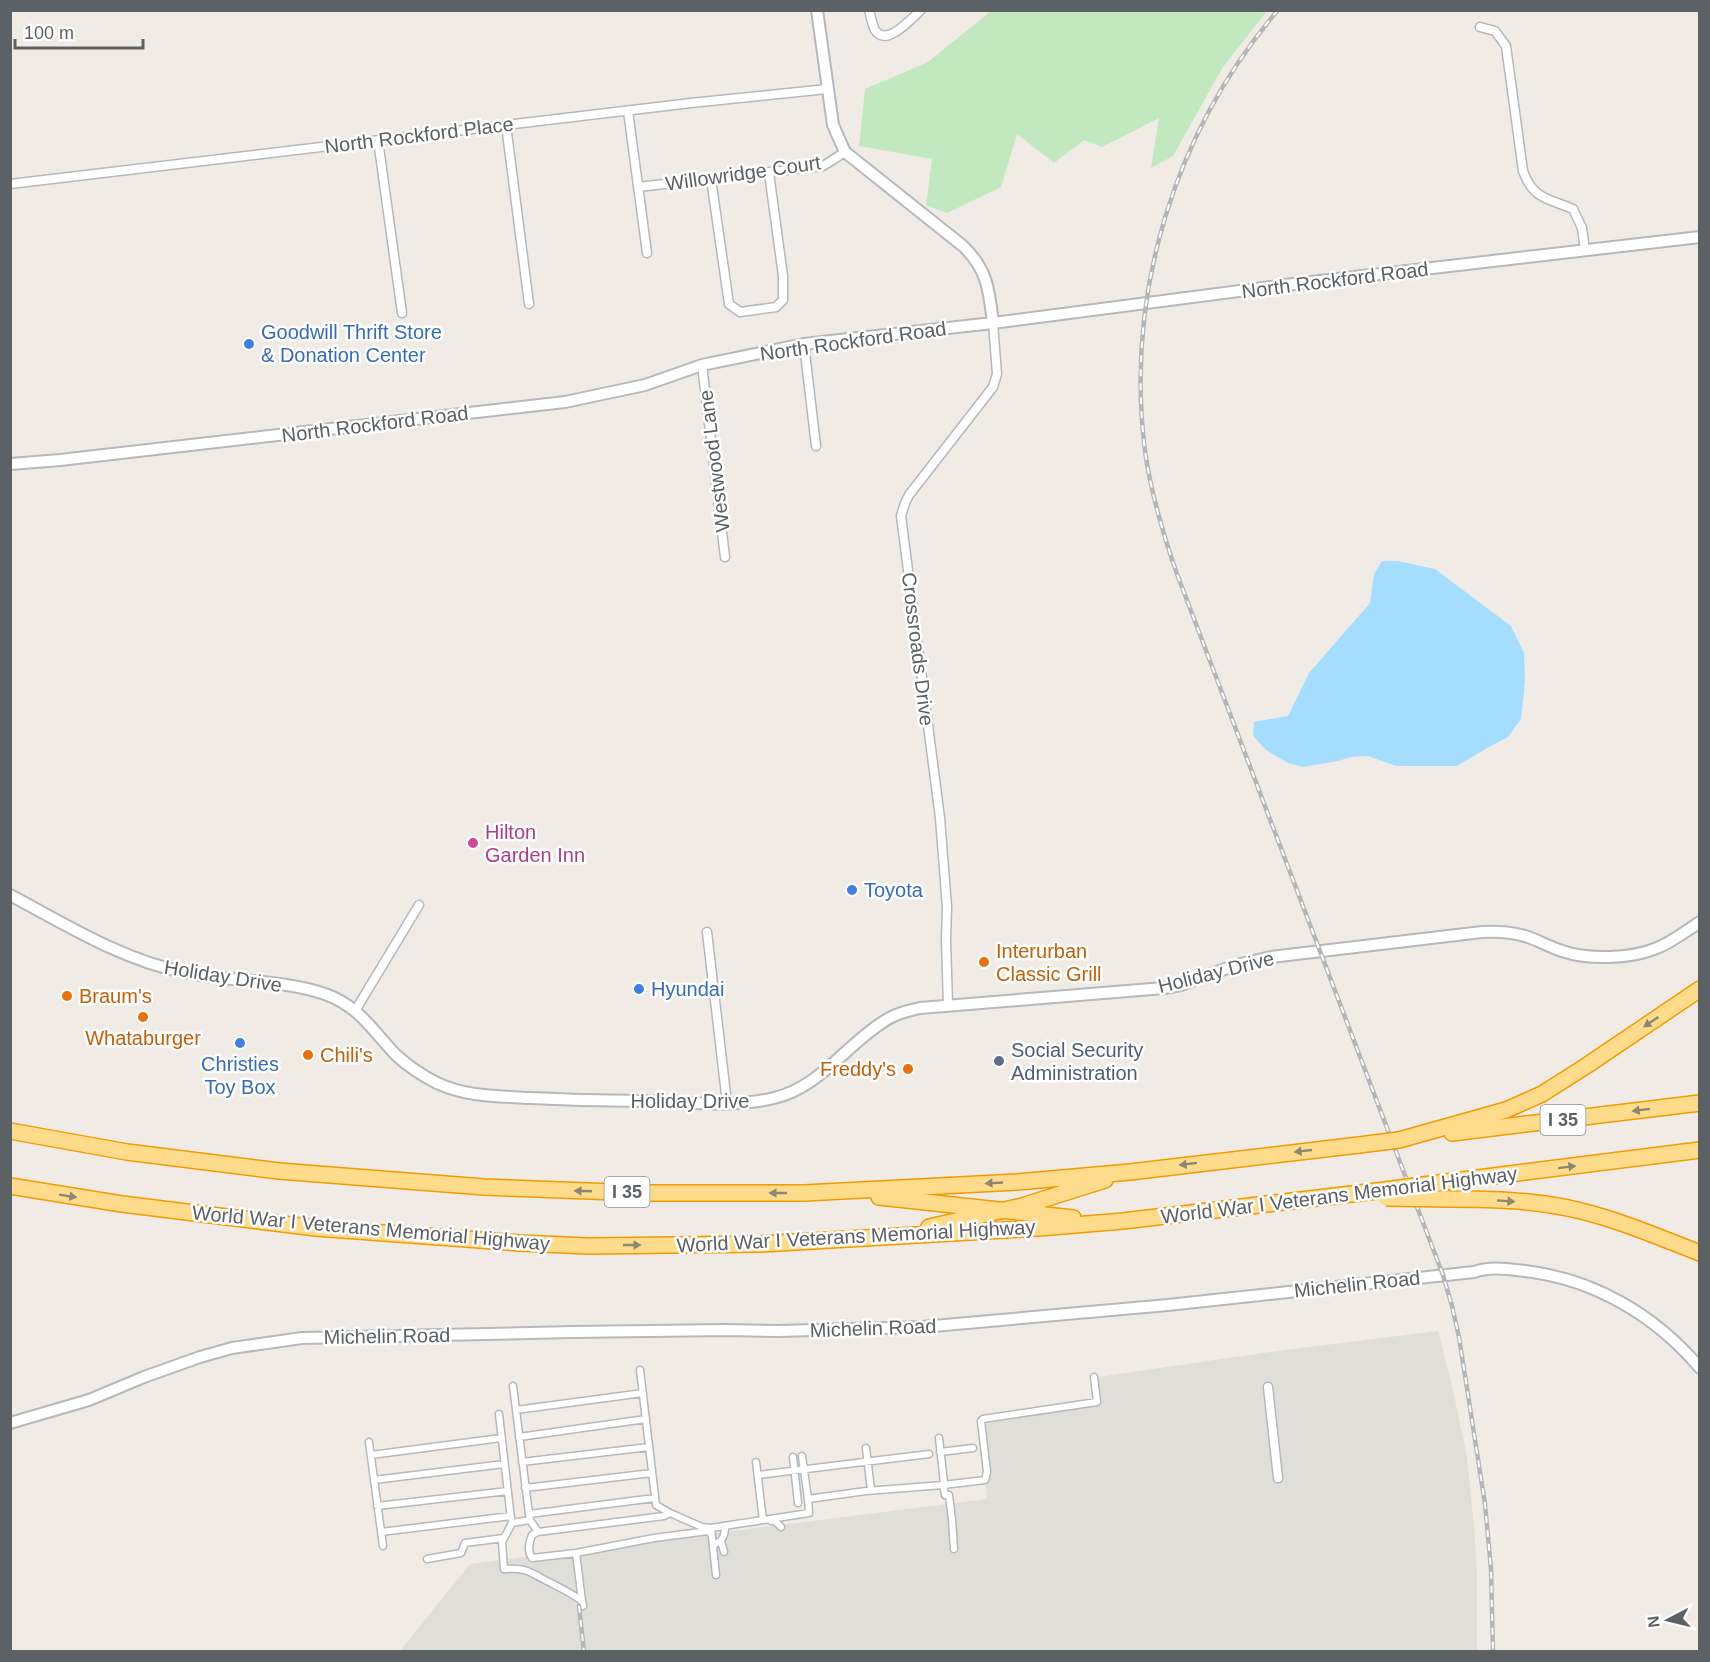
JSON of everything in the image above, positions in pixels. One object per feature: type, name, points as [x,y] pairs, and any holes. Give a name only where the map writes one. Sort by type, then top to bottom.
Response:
[{"type":"highway","points":[[1426,1134],[1506,1110],[1542,1094],[1700,988]]},
{"type":"highway","name":"I 35","points":[[10,1131],[127,1152],[279,1171],[368,1179],[567,1191],[804,1193],[1006,1182],[1130,1172],[1399,1140],[1426,1134],[1700,1103]]},
{"type":"highway","name":"World War I Veterans Memorial Highway","points":[[10,1186],[122,1204],[384,1234],[588,1246],[736,1245],[1028,1229],[1123,1221],[1352,1195],[1378,1195],[1446,1182],[1700,1150]]},
{"type":"highway","points":[[830,1240],[912,1230],[954,1222],[1045,1199],[1130,1172]]},
{"type":"highway","points":[[804,1193],[903,1199],[1063,1217],[1123,1221]]},
{"type":"highway","points":[[1378,1195],[1524,1202],[1570,1209],[1612,1220],[1700,1253]]},
{"type":"street","points":[[817,10],[832,124],[845,152],[974,256],[988,285],[993,323]]},
{"type":"street","points":[[869,10],[875,30],[879,34],[887,35],[898,31],[921,10]]},
{"type":"street","points":[[1480,27],[1495,31],[1506,46],[1523,171],[1527,184],[1536,194],[1573,209],[1582,228],[1585,250]]},
{"type":"street","name":"North Rockford Place","points":[[10,184],[691,103],[827,89]]},
{"type":"street","points":[[628,111],[647,253]]},
{"type":"street","points":[[506,125],[529,304]]},
{"type":"street","points":[[378,140],[402,313]]},
{"type":"street","name":"Willowridge Court","points":[[639,187],[823,166],[845,152]]},
{"type":"street","points":[[711,179],[729,304],[740,312],[776,307],[783,300],[783,276],[769,173]]},
{"type":"street","name":"North Rockford Road","points":[[10,464],[565,402],[645,385],[702,365],[804,344],[1700,237]]},
{"type":"street","name":"Crossroads Drive","points":[[948,1005],[947,907],[940,819],[901,516],[904,503],[909,495],[993,387],[998,374],[993,323]]},
{"type":"street","points":[[804,344],[816,446]]},
{"type":"street","name":"Westwood Lane","points":[[702,365],[725,557]]},
{"type":"street","name":"Holiday Drive","points":[[10,895],[97,942],[135,959],[190,974],[297,987],[329,996],[355,1011],[408,1065],[437,1083],[455,1090],[472,1094],[542,1098],[727,1103],[774,1098],[793,1091],[826,1070],[884,1021],[900,1013],[920,1008],[1164,988],[1181,985],[1236,965],[1271,957],[1482,932],[1521,935],[1578,955],[1622,956],[1656,949],[1700,922]]},
{"type":"street","points":[[355,1011],[419,906]]},
{"type":"street","points":[[707,932],[727,1103]]},
{"type":"street","name":"Michelin Road","points":[[10,1421],[89,1400],[200,1357],[232,1348],[302,1338],[922,1327],[1168,1305],[1474,1272],[1482,1269],[1515,1270],[1556,1276],[1604,1294],[1632,1308],[1652,1322],[1686,1352],[1700,1368]]},
{"type":"street","points":[[640,1370],[656,1505],[702,1527],[711,1528],[774,1520],[781,1528],[779,1517]]},
{"type":"street","points":[[808,1498],[985,1480],[987,1472],[981,1421],[983,1419],[1097,1402],[1094,1377]]},
{"type":"street","points":[[513,1386],[529,1517],[538,1532]]},
{"type":"street","points":[[1268,1387],[1278,1478]]},
{"type":"street","points":[[516,1410],[643,1393]]},
{"type":"street","points":[[499,1414],[512,1519],[502,1542],[504,1569],[520,1568],[534,1573],[567,1590],[582,1603],[576,1553]]},
{"type":"street","points":[[519,1437],[646,1419]]},
{"type":"street","points":[[371,1455],[501,1438]]},
{"type":"street","points":[[939,1438],[943,1485],[945,1496],[949,1495],[954,1549]]},
{"type":"street","points":[[369,1442],[382,1546]]},
{"type":"street","points":[[522,1462],[649,1447]]},
{"type":"street","points":[[866,1448],[871,1490]]},
{"type":"street","points":[[940,1452],[973,1448]]},
{"type":"street","points":[[758,1474],[929,1454]]},
{"type":"street","points":[[712,1536],[725,1527],[809,1513],[802,1456]]},
{"type":"street","points":[[792,1457],[798,1503]]},
{"type":"street","points":[[756,1462],[763,1520]]},
{"type":"street","points":[[375,1480],[504,1464]]},
{"type":"street","points":[[525,1488],[652,1473]]},
{"type":"street","points":[[378,1506],[508,1491]]},
{"type":"street","points":[[381,1532],[529,1517],[655,1498]]},
{"type":"street","points":[[670,1513],[664,1516],[538,1532],[531,1535],[530,1556],[532,1558],[576,1553],[654,1538],[708,1531],[712,1536]]},
{"type":"street","points":[[713,1545],[721,1541],[725,1535],[725,1527]]},
{"type":"street","points":[[711,1528],[716,1575]]},
{"type":"street","points":[[428,1559],[461,1553],[465,1543],[504,1538]]},
{"type":"street","points":[[721,1541],[724,1552]]},
{"type":"shaded area","points":[[1438,1331],[1467,1457],[1477,1573],[1477,1651],[399,1652],[470,1564],[987,1499],[982,1424],[1097,1406],[1091,1378]]},
{"type":"green space","points":[[991,11],[1267,11],[1223,67],[1173,156],[1151,168],[1159,118],[1102,147],[1084,140],[1054,163],[1017,134],[1001,187],[947,213],[926,205],[932,159],[859,146],[865,89],[928,62]]},
{"type":"water","points":[[1382,561],[1398,561],[1435,569],[1511,626],[1524,653],[1525,682],[1521,719],[1508,737],[1457,766],[1396,766],[1368,756],[1351,757],[1303,767],[1288,763],[1266,750],[1253,736],[1254,722],[1288,716],[1309,673],[1370,603],[1374,574]]},
{"type":"railway","points":[[1278,10],[1242,57],[1211,108],[1185,161],[1165,217],[1151,274],[1143,332],[1141,392],[1145,451],[1158,513],[1177,574],[1443,1275],[1452,1306],[1459,1337],[1485,1504],[1491,1569],[1493,1652]]},
{"type":"railway","points":[[579,1606],[584,1652]]},
{"type":"place","name":"Goodwill Thrift Store & Donation Center","points":[[249,344]]},
{"type":"place","name":"Hilton Garden Inn","points":[[473,843]]},
{"type":"place","name":"Toyota","points":[[852,890]]},
{"type":"place","name":"Interurban Classic Grill","points":[[984,962]]},
{"type":"place","name":"Hyundai","points":[[639,989]]},
{"type":"place","name":"Braum's","points":[[67,996]]},
{"type":"place","name":"Whataburger","points":[[143,1017]]},
{"type":"place","name":"Christies Toy Box","points":[[240,1043]]},
{"type":"place","name":"Chili's","points":[[308,1055]]},
{"type":"place","name":"Social Security Administration","points":[[999,1061]]},
{"type":"place","name":"Freddy's","points":[[908,1069]]}]
